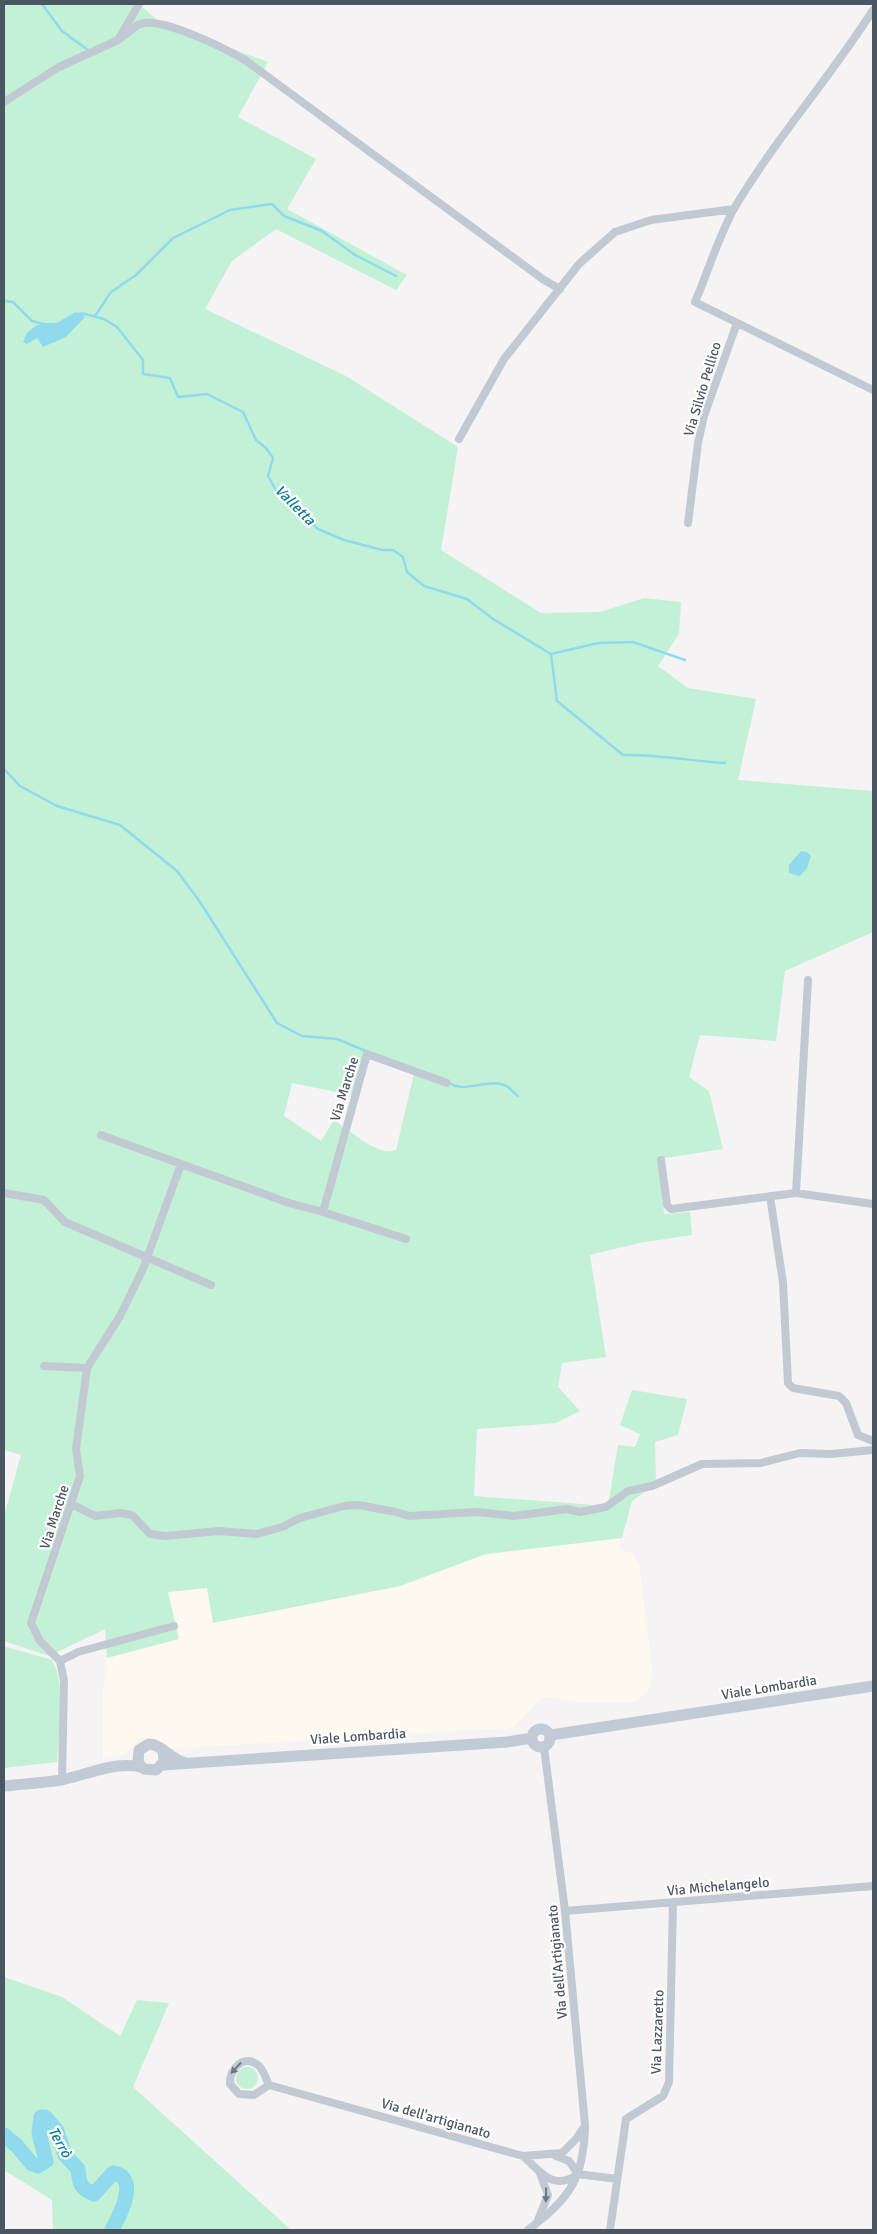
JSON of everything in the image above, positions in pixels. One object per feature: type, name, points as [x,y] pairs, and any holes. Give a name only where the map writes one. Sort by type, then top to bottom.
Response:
[{"type":"main road","name":"Viale Lombardia","points":[[550,1735],[873,1686]]},
{"type":"main road","points":[[541,1728],[547,1730],[550,1735],[549,1744],[544,1747],[536,1746],[532,1738],[536,1730],[541,1728]]},
{"type":"main road","name":"Viale Lombardia","points":[[162,1765],[507,1742],[532,1738]]},
{"type":"main road","points":[[4,1786],[62,1780],[112,1767],[133,1765],[152,1771],[162,1765],[163,1751],[157,1745],[149,1744],[142,1747],[138,1754],[112,1767]]},
{"type":"main road","name":"Viale Lombardia","points":[[163,1751],[173,1759],[187,1763]]},
{"type":"main road","points":[[138,1754],[141,1767]]},
{"type":"street","points":[[118,40],[139,4]]},
{"type":"street","points":[[873,10],[818,90],[767,156],[734,209],[695,302],[873,390]]},
{"type":"street","points":[[4,102],[59,66],[118,40],[141,24],[155,23],[221,46],[255,68],[544,280],[560,289]]},
{"type":"street","points":[[458,439],[504,359],[579,264],[615,232],[651,220],[734,209]]},
{"type":"street","name":"Via Silvio Pellico","points":[[688,522],[698,443],[704,416],[737,322]]},
{"type":"street","points":[[796,1193],[808,980]]},
{"type":"street","name":"Via Marche","points":[[323,1212],[367,1054],[447,1083]]},
{"type":"street","points":[[101,1135],[288,1203],[323,1212],[406,1239]]},
{"type":"street","points":[[661,1160],[667,1205],[671,1210],[796,1193],[873,1204]]},
{"type":"street","name":"Via Marche","points":[[60,1661],[40,1641],[31,1623],[80,1476],[76,1449],[87,1368],[120,1316],[146,1258],[181,1164]]},
{"type":"street","points":[[4,1193],[44,1200],[65,1222],[211,1285]]},
{"type":"street","points":[[770,1196],[783,1283],[788,1383],[793,1388],[839,1396],[846,1403],[858,1435],[873,1441]]},
{"type":"street","points":[[44,1366],[87,1368]]},
{"type":"street","points":[[71,1504],[95,1516],[120,1513],[132,1515],[150,1534],[165,1536],[219,1531],[257,1534],[282,1527],[300,1518],[344,1506],[367,1507],[408,1516],[476,1512],[514,1516],[567,1509],[580,1512],[606,1507],[628,1491],[652,1486],[702,1464],[761,1463],[800,1453],[831,1454],[873,1450]]},
{"type":"street","points":[[62,1780],[64,1681],[60,1661],[78,1652],[174,1626]]},
{"type":"street","name":"Via dell'Artigianato","points":[[528,2230],[557,2206],[578,2174],[584,2153],[584,2125],[565,1911],[544,1747]]},
{"type":"street","name":"Via Michelangelo","points":[[565,1911],[873,1886]]},
{"type":"street","name":"Via Lazzaretto","points":[[610,2230],[626,2119],[663,2096],[669,2082],[673,1902]]},
{"type":"street","points":[[248,2061],[259,2067],[269,2085],[254,2095],[247,2096],[239,2094],[233,2088],[230,2084],[229,2076],[233,2068],[241,2062],[248,2061]]},
{"type":"street","name":"Via dell'artigianato","points":[[269,2085],[522,2156],[553,2155]]},
{"type":"street","points":[[553,2155],[562,2153],[570,2146],[584,2125]]},
{"type":"street","points":[[553,2155],[561,2156],[569,2161],[578,2174]]},
{"type":"street","points":[[522,2156],[552,2180],[559,2182],[566,2182],[578,2174],[617,2179]]},
{"type":"street","points":[[536,2167],[543,2177],[548,2195],[537,2224]]},
{"type":"shaded area","points":[[622,1538],[619,1548],[633,1554],[639,1564],[653,1674],[649,1690],[636,1702],[571,1702],[550,1697],[541,1699],[513,1728],[169,1749],[159,1740],[140,1738],[125,1755],[103,1759],[103,1691],[107,1658],[179,1639],[167,1592],[207,1588],[213,1623],[400,1586],[486,1554]]},
{"type":"green space","points":[[4,4],[139,4],[159,22],[268,62],[238,117],[316,159],[287,209],[407,275],[396,290],[276,229],[232,261],[205,309],[346,376],[458,447],[441,550],[541,613],[600,612],[644,598],[681,602],[679,634],[658,666],[688,688],[756,699],[738,780],[873,791],[873,932],[785,971],[776,1041],[700,1035],[689,1077],[709,1091],[723,1149],[659,1159],[664,1214],[690,1212],[692,1235],[639,1243],[590,1255],[606,1357],[562,1363],[558,1387],[580,1411],[556,1423],[477,1429],[474,1496],[608,1506],[618,1445],[635,1447],[640,1434],[620,1425],[632,1390],[687,1399],[678,1435],[655,1442],[656,1484],[632,1501],[622,1538],[486,1554],[400,1586],[213,1623],[207,1588],[168,1592],[179,1639],[107,1658],[105,1629],[49,1656],[4,1641],[4,1516],[21,1455],[4,1450]],"holes":[[[370,1057],[414,1074],[396,1150],[381,1150],[372,1146],[334,1120],[321,1141],[284,1116],[292,1083],[351,1095]]]},
{"type":"green space","points":[[4,1646],[52,1660],[57,1671],[61,1696],[57,1762],[4,1768]]},
{"type":"green space","points":[[4,1977],[62,1997],[120,2036],[137,2000],[169,2003],[133,2087],[291,2230],[53,2230],[52,2200],[4,2170]]},
{"type":"green space","points":[[243,2067],[251,2067],[258,2074],[258,2082],[251,2089],[243,2089],[236,2082],[236,2074]]},
{"type":"water","points":[[75,312],[81,313],[85,317],[66,337],[43,347],[37,338],[27,344],[23,342],[27,333],[34,327],[42,323],[57,323]]},
{"type":"water","points":[[801,851],[807,852],[811,856],[807,868],[800,876],[789,873],[789,865]]},
{"type":"waterway","points":[[42,4],[62,31],[88,50]]},
{"type":"waterway","points":[[95,316],[111,292],[136,275],[173,238],[230,210],[272,204],[284,216],[322,231],[355,255],[396,276]]},
{"type":"waterway","name":"Valletta","points":[[4,301],[13,302],[32,321],[43,324]]},
{"type":"waterway","name":"Valletta","points":[[79,315],[81,313],[104,319],[117,327],[143,360],[143,374],[170,378],[178,397],[207,394],[243,412],[256,440],[266,448],[273,458],[268,476],[277,492],[318,529],[344,540],[382,550],[393,550],[403,557],[407,572],[424,586],[467,599],[493,619],[551,654],[598,643],[633,642],[685,660]]},
{"type":"waterway","points":[[551,654],[557,701],[623,755],[725,763]]},
{"type":"waterway","points":[[4,769],[20,786],[57,806],[120,825],[177,871],[200,902],[277,1023],[302,1036],[337,1039],[368,1052]]},
{"type":"waterway","points":[[448,1082],[454,1086],[461,1087],[492,1083],[499,1084],[508,1087],[518,1096]]},
{"type":"waterway","name":"Terrò","points":[[4,2135],[17,2146],[32,2164],[38,2166],[46,2161],[39,2133],[41,2117],[45,2117],[57,2131],[65,2155],[78,2169],[80,2181],[86,2190],[94,2194],[113,2173],[121,2176],[125,2181],[127,2189],[126,2197],[112,2230]]}]
